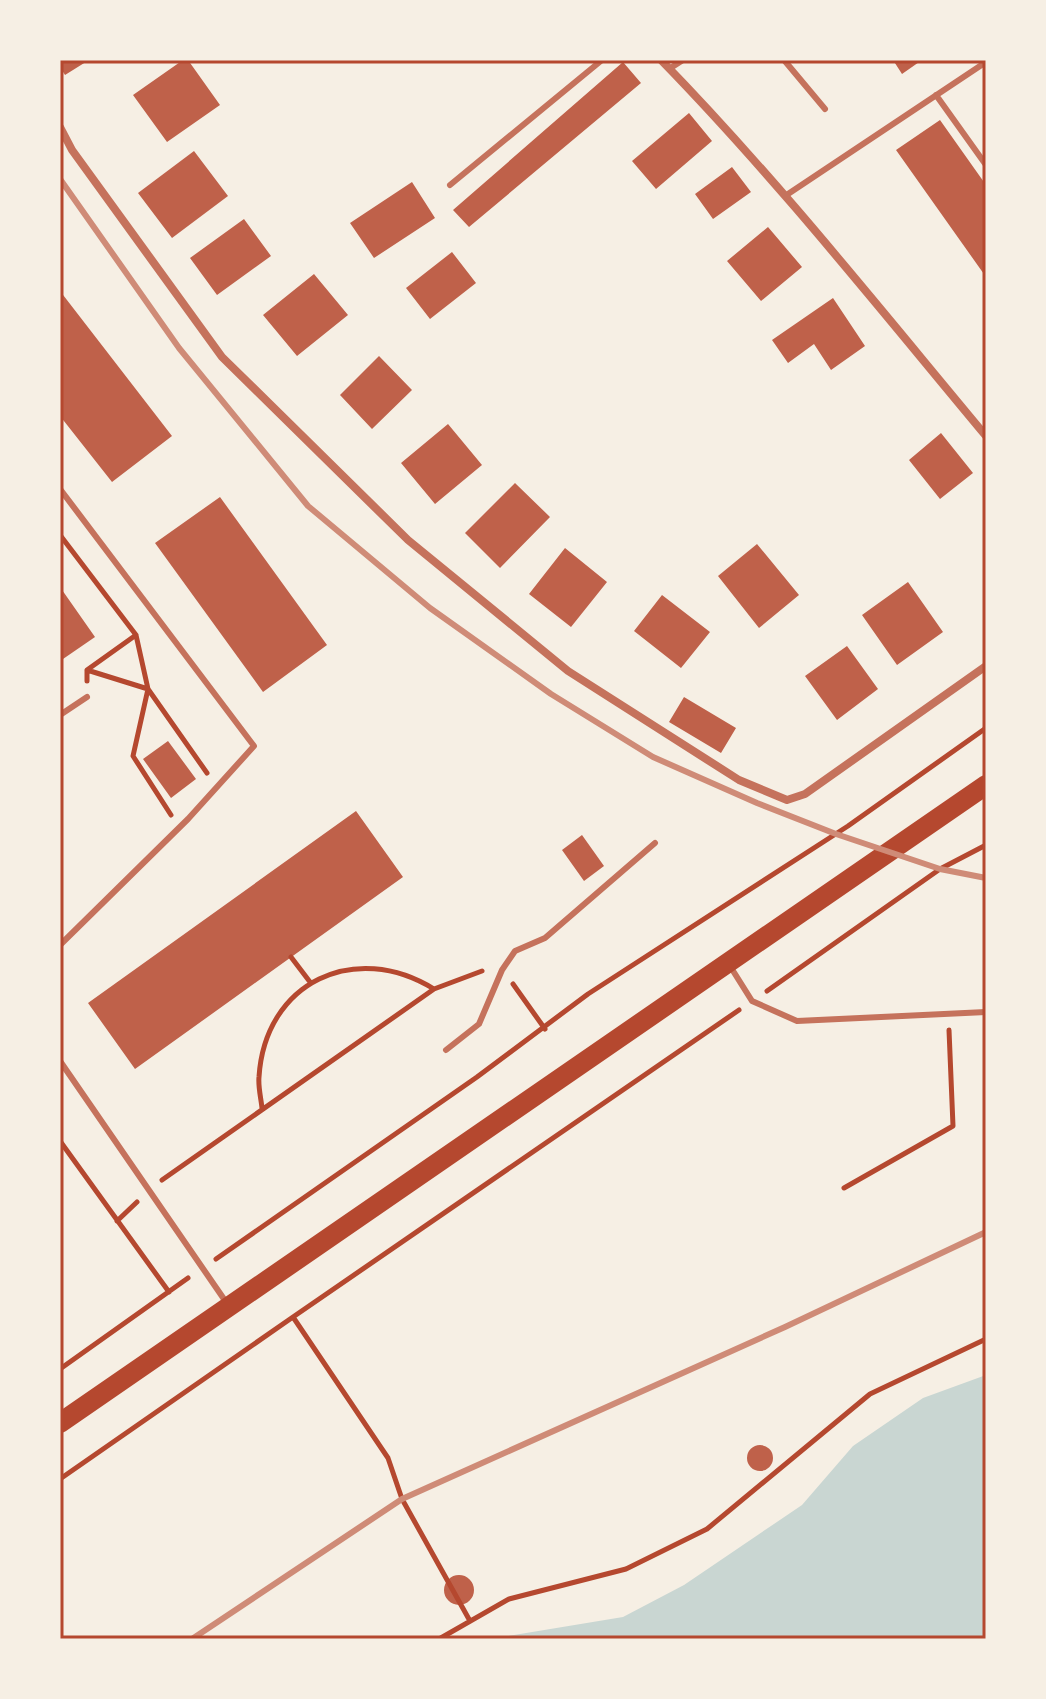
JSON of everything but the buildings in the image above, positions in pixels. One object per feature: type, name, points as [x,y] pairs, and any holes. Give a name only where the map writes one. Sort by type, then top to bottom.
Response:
[{"type":"main road","points":[[60,1423],[986,785]]},
{"type":"street","points":[[661,60],[785,196],[986,436]]},
{"type":"street","points":[[60,127],[72,150],[222,357],[408,540],[568,671],[739,780],[787,800],[805,794],[986,666]]},
{"type":"lane","points":[[450,185],[602,60]]},
{"type":"lane","points":[[669,69],[683,60]]},
{"type":"lane","points":[[784,60],[825,109]]},
{"type":"lane","points":[[785,196],[986,62]]},
{"type":"lane","points":[[936,95],[986,165]]},
{"type":"lane","points":[[60,489],[254,746],[179,828],[60,945]]},
{"type":"lane","points":[[60,715],[87,697]]},
{"type":"lane","points":[[446,1050],[479,1024],[502,970],[515,951],[545,938],[655,843]]},
{"type":"lane","points":[[728,963],[752,1001],[797,1021],[986,1012]]},
{"type":"lane","points":[[60,1061],[228,1306]]},
{"type":"path","points":[[60,535],[136,635],[148,689],[217,787]]},
{"type":"path","points":[[87,670],[136,635]]},
{"type":"path","points":[[87,670],[148,689]]},
{"type":"path","points":[[87,670],[87,697]]},
{"type":"path","points":[[148,689],[133,756],[179,828]]},
{"type":"path","points":[[60,1369],[488,1069],[588,994],[848,826],[986,728]]},
{"type":"path","points":[[60,1479],[940,869],[986,845]]},
{"type":"path","points":[[291,957],[310,982]]},
{"type":"path","points":[[117,1221],[149,1190],[434,989],[420,980],[389,971],[348,967],[310,982],[285,1005],[269,1033],[259,1078],[262,1108]]},
{"type":"path","points":[[844,1188],[953,1126],[948,1014]]},
{"type":"path","points":[[60,1141],[169,1292]]},
{"type":"path","points":[[293,1317],[388,1458],[402,1499],[470,1621]]},
{"type":"path","points":[[439,1639],[509,1599],[626,1569],[707,1529],[870,1394],[986,1339]]},
{"type":"shaded area","points":[[986,1375],[986,1639],[490,1639],[623,1617],[684,1585],[802,1505],[853,1446],[923,1398]]},
{"type":"railway","points":[[60,179],[179,348],[308,506],[430,608],[551,694],[653,757],[836,834],[940,869],[986,878]]},
{"type":"railway","points":[[192,1639],[402,1499],[785,1327],[986,1232]]}]
